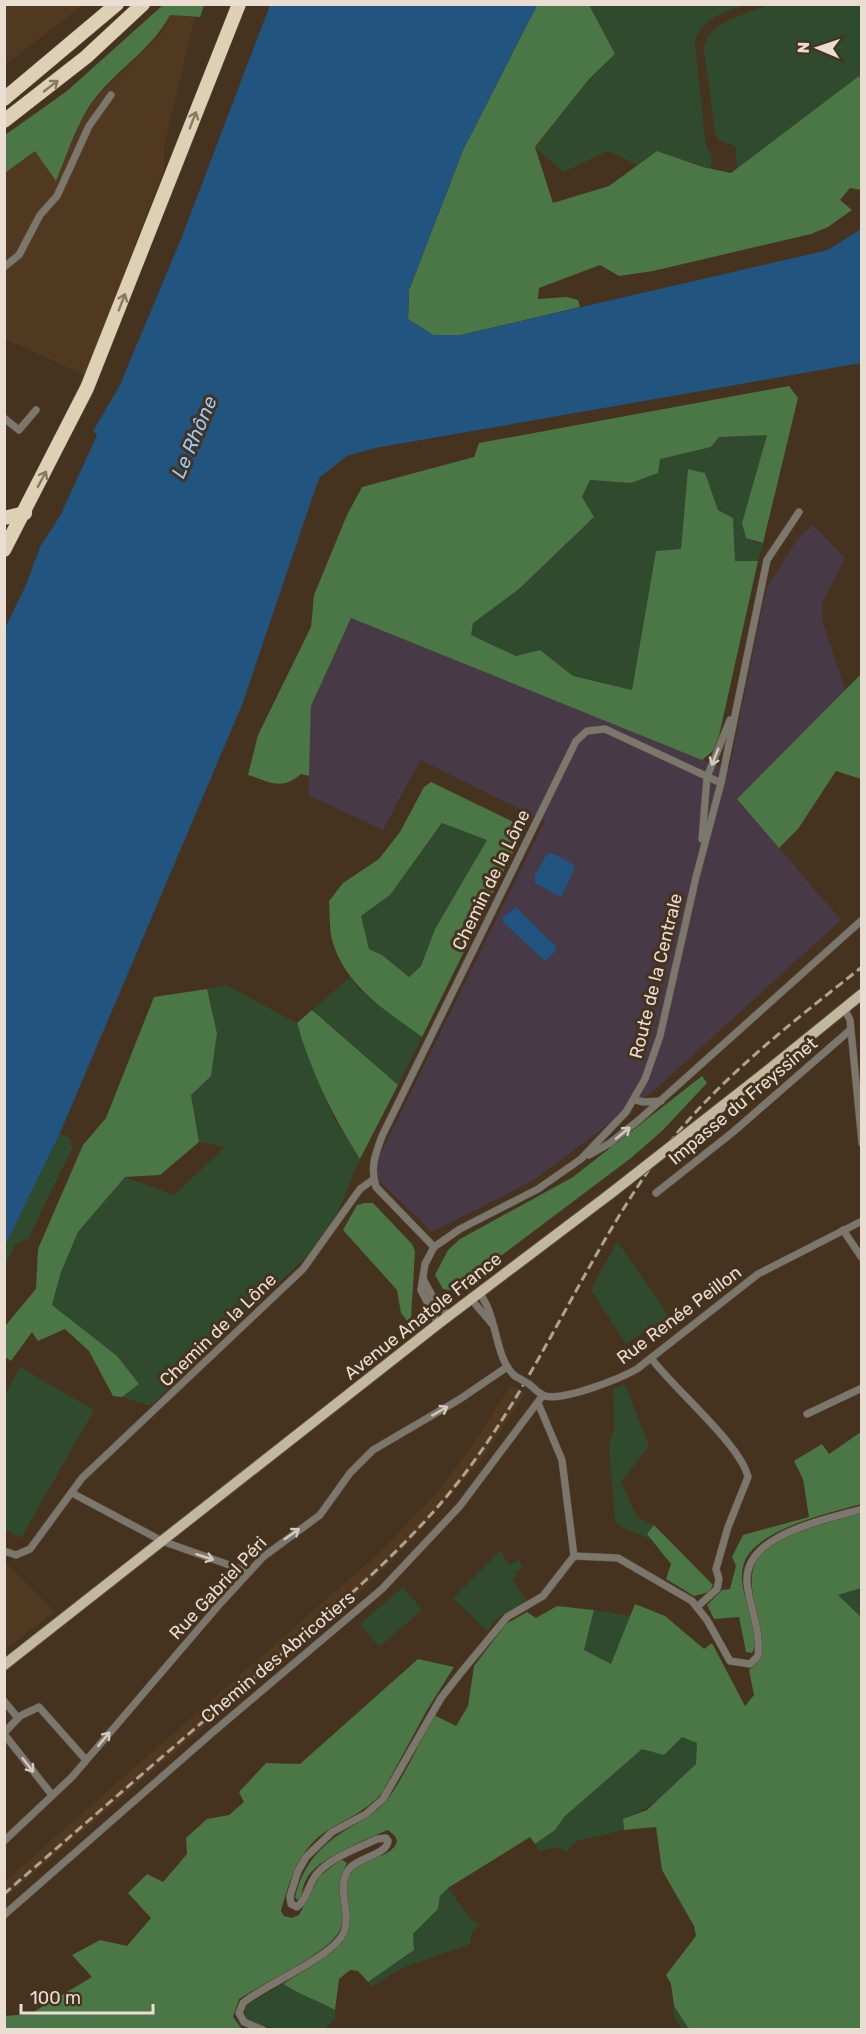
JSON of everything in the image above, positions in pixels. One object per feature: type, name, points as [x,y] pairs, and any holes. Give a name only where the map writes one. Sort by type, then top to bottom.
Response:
[{"type":"highway","points":[[4,99],[117,4]]},
{"type":"highway","points":[[4,121],[86,57],[143,4]]},
{"type":"highway","points":[[4,550],[25,513],[87,388],[238,4]]},
{"type":"highway","points":[[4,518],[25,513]]},
{"type":"main road","name":"Avenue Anatole France","points":[[4,1665],[438,1324],[767,1071],[861,993]]},
{"type":"street","points":[[4,267],[19,255],[40,214],[57,196],[89,126],[111,95]]},
{"type":"street","points":[[4,418],[19,430],[36,410]]},
{"type":"street","name":"Route de la Centrale","points":[[434,1247],[460,1229],[538,1189],[581,1159],[635,1100],[660,1036],[700,860],[721,783],[767,560],[800,512]]},
{"type":"street","name":"Route de la Centrale","points":[[700,860],[707,777],[737,703]]},
{"type":"street","name":"Chemin de la Lône","points":[[4,1551],[16,1554],[30,1549],[82,1478],[303,1269],[360,1189],[374,1179],[374,1158],[382,1136],[576,741],[582,734],[590,729],[605,729],[721,783]]},
{"type":"street","points":[[581,1159],[610,1143],[640,1119],[861,920]]},
{"type":"street","points":[[844,1008],[850,1020],[849,1030],[861,1143]]},
{"type":"street","name":"Impasse du Freyssinet","points":[[656,1193],[733,1132],[849,1030]]},
{"type":"street","points":[[635,1100],[661,1101]]},
{"type":"street","points":[[626,1112],[640,1119]]},
{"type":"street","points":[[374,1179],[385,1199],[434,1247],[422,1277],[423,1296],[438,1324]]},
{"type":"street","name":"Rue Renée Peillon","points":[[543,1395],[558,1395],[602,1385],[638,1369],[758,1274],[861,1221]]},
{"type":"street","points":[[843,1230],[861,1258]]},
{"type":"street","points":[[422,1277],[432,1297],[449,1316]]},
{"type":"street","points":[[475,1296],[493,1325],[507,1367],[515,1376],[543,1395]]},
{"type":"street","points":[[651,1358],[726,1441],[747,1470],[748,1477],[728,1527],[716,1569],[719,1579],[717,1589],[697,1606]]},
{"type":"street","name":"Rue Gabriel Péri","points":[[4,1841],[86,1760],[263,1557],[320,1515],[350,1473],[373,1450],[460,1399],[507,1367]]},
{"type":"street","points":[[807,1414],[861,1388]]},
{"type":"street","name":"Chemin des Abricotiers","points":[[4,1915],[213,1732],[382,1589],[460,1506],[543,1395]]},
{"type":"street","points":[[263,2030],[249,2026],[240,2018],[243,2002],[318,1955],[342,1936],[346,1923],[343,1889],[345,1876],[355,1863],[382,1850],[388,1841],[386,1838],[377,1839],[328,1864],[311,1883],[303,1903],[297,1907],[291,1904],[290,1896],[297,1870],[306,1857],[332,1832],[366,1814],[383,1800],[441,1698],[475,1654],[507,1617],[543,1596],[574,1556],[562,1460],[544,1410],[538,1403]]},
{"type":"street","points":[[72,1493],[162,1541],[249,1572]]},
{"type":"street","points":[[574,1556],[618,1558],[697,1606],[730,1661],[750,1664],[758,1656],[759,1641],[747,1583],[749,1566],[757,1552],[783,1535],[861,1509]]},
{"type":"street","points":[[4,1701],[18,1718]]},
{"type":"street","points":[[52,1795],[4,1733],[18,1718],[39,1707],[86,1760]]},
{"type":"shaded area","points":[[5,4],[83,4],[83,5],[5,65]]},
{"type":"shaded area","points":[[170,15],[195,17],[164,146],[164,169],[86,376],[5,339],[5,173],[35,150],[56,180],[81,121],[95,99],[161,33]]},
{"type":"shaded area","points":[[813,525],[845,558],[822,603],[823,623],[846,691],[737,799],[841,920],[658,1087],[534,1180],[432,1232],[371,1173],[545,821],[420,760],[383,830],[308,795],[311,706],[351,618],[729,770],[766,589],[798,538]]},
{"type":"shaded area","points":[[511,1385],[525,1393],[482,1459],[407,1545],[356,1596],[5,1898],[5,1881],[377,1555],[438,1491],[465,1456]]},
{"type":"shaded area","points":[[5,1562],[55,1612],[4,1649]]},
{"type":"green space","points":[[163,5],[204,5],[200,17],[170,15],[145,48],[96,97],[78,127],[56,181],[35,151],[5,173],[5,135],[67,91]]},
{"type":"green space","points":[[537,5],[589,5],[615,54],[589,79],[535,147],[553,203],[609,186],[657,151],[703,167],[731,173],[859,76],[861,78],[861,190],[850,188],[840,200],[852,210],[828,227],[811,234],[653,271],[619,276],[600,265],[539,288],[538,299],[567,297],[578,300],[580,307],[461,335],[433,335],[408,319],[409,290],[463,150]]},
{"type":"green space","points":[[589,5],[745,5],[707,22],[697,35],[695,43],[706,147],[712,155],[711,169],[657,151],[637,165],[607,151],[564,172],[535,148],[589,79],[615,54]]},
{"type":"green space","points":[[768,5],[861,5],[861,78],[859,76],[737,169],[735,146],[719,141],[715,134],[704,49],[707,39],[720,25]]},
{"type":"green space","points":[[789,386],[798,398],[763,543],[746,538],[742,523],[767,435],[719,437],[711,447],[660,459],[658,473],[631,483],[590,480],[582,497],[594,517],[519,589],[473,623],[471,635],[516,656],[540,650],[573,676],[632,690],[656,551],[681,549],[688,469],[705,473],[718,510],[733,518],[735,561],[758,561],[719,736],[713,751],[702,760],[351,618],[311,706],[309,776],[301,774],[288,782],[276,784],[248,775],[258,735],[311,627],[314,595],[347,515],[362,487],[474,457],[479,443]]},
{"type":"green space","points":[[767,435],[742,523],[755,543],[763,543],[758,561],[735,561],[733,518],[718,510],[705,473],[688,470],[681,550],[656,551],[632,690],[573,676],[540,650],[516,656],[470,635],[473,622],[519,589],[594,517],[581,497],[590,480],[631,483],[660,459],[711,447],[719,437]]},
{"type":"green space","points":[[861,674],[861,779],[836,771],[798,829],[779,848],[737,799]]},
{"type":"green space","points":[[431,782],[518,824],[521,836],[422,1037],[382,1008],[358,986],[348,973],[339,959],[332,938],[329,901],[343,883],[379,859],[400,832],[424,787]],"holes":[[[442,823],[487,840],[435,929],[421,966],[409,977],[382,955],[369,949],[361,916],[390,895]]]},
{"type":"green space","points":[[443,823],[487,840],[435,929],[421,966],[409,977],[382,955],[369,949],[361,916],[390,895]]},
{"type":"green space","points":[[350,977],[359,989],[422,1037],[398,1085],[312,1010]]},
{"type":"green space","points":[[226,985],[297,1023],[333,1116],[360,1159],[337,1214],[308,1255],[150,1406],[122,1397],[139,1384],[52,1305],[61,1272],[78,1232],[125,1177],[174,1195],[225,1147],[199,1142],[191,1094],[217,1033],[207,989]]},
{"type":"green space","points":[[207,989],[217,1033],[211,1076],[191,1095],[199,1142],[160,1175],[125,1177],[78,1232],[61,1272],[52,1305],[117,1356],[139,1384],[122,1397],[113,1396],[89,1351],[65,1329],[38,1341],[32,1332],[11,1361],[5,1357],[5,1326],[36,1289],[38,1249],[83,1145],[106,1118],[154,997]]},
{"type":"green space","points":[[312,1010],[398,1085],[360,1159],[324,1094],[297,1023]]},
{"type":"green space","points":[[702,1076],[707,1083],[663,1130],[631,1158],[454,1291],[443,1289],[435,1275],[448,1250],[460,1239],[573,1177]]},
{"type":"green space","points":[[60,1133],[71,1139],[72,1149],[28,1239],[15,1245],[5,1266],[5,1246]]},
{"type":"green space","points":[[373,1203],[412,1244],[415,1251],[411,1319],[408,1322],[401,1313],[397,1290],[343,1230],[357,1205]]},
{"type":"green space","points":[[617,1241],[669,1316],[626,1344],[591,1290]]},
{"type":"green space","points":[[20,1367],[94,1410],[21,1538],[4,1529],[5,1395]]},
{"type":"green space","points":[[625,1384],[649,1446],[621,1482],[637,1517],[654,1525],[647,1534],[652,1540],[619,1526],[615,1520],[609,1445],[614,1428],[613,1389]]},
{"type":"green space","points":[[861,1432],[861,1504],[812,1518],[775,1533],[749,1554],[743,1567],[742,1579],[756,1640],[752,1653],[746,1652],[739,1617],[714,1619],[707,1605],[722,1590],[730,1589],[736,1566],[732,1557],[743,1535],[809,1517],[803,1479],[794,1461],[822,1444],[829,1454]]},
{"type":"green space","points":[[861,1513],[861,1588],[838,1595],[861,1617],[861,2029],[689,2029],[674,2006],[671,1984],[666,1975],[696,1936],[694,1926],[662,1870],[656,1827],[624,1830],[623,1819],[647,1810],[696,1764],[697,1743],[682,1737],[664,1755],[642,1749],[564,1817],[555,1830],[535,1844],[530,1837],[448,1888],[440,1896],[438,1909],[413,1934],[414,1950],[368,1982],[358,1971],[350,1970],[339,1979],[335,2010],[283,1984],[319,1961],[343,1940],[349,1925],[346,1893],[348,1878],[358,1866],[384,1855],[394,1847],[397,1841],[388,1830],[330,1857],[311,1872],[304,1884],[301,1898],[297,1900],[295,1897],[299,1884],[309,1863],[324,1846],[372,1814],[387,1800],[434,1715],[456,1726],[468,1706],[474,1666],[506,1624],[527,1612],[536,1618],[557,1606],[594,1610],[584,1650],[611,1664],[635,1604],[665,1616],[704,1649],[712,1643],[745,1706],[754,1695],[749,1670],[759,1659],[762,1645],[753,1597],[752,1580],[755,1565],[764,1551],[796,1532]]},
{"type":"green space","points":[[654,1525],[713,1585],[709,1592],[694,1596],[666,1579],[671,1564],[647,1534]]},
{"type":"green space","points":[[500,1551],[509,1565],[519,1560],[523,1568],[514,1572],[517,1576],[513,1580],[527,1602],[498,1618],[487,1631],[453,1598]]},
{"type":"green space","points":[[403,1587],[422,1610],[379,1647],[360,1624]]},
{"type":"green space","points":[[861,1588],[861,1617],[837,1594]]},
{"type":"green space","points":[[594,1610],[660,1621],[732,1722],[696,1765],[670,1790],[656,1802],[623,1819],[624,1830],[577,1841],[566,1852],[558,1847],[539,1851],[535,1844],[555,1830],[564,1817],[642,1749],[611,1665],[584,1650]]},
{"type":"green space","points":[[418,1659],[454,1667],[427,1710],[382,1793],[363,1810],[325,1832],[308,1848],[291,1878],[281,1911],[284,1916],[292,1918],[299,1915],[319,1877],[341,1859],[347,1863],[340,1883],[343,1911],[341,1927],[326,1946],[312,1956],[239,1999],[233,2017],[242,2029],[5,2030],[5,2016],[30,2014],[92,1977],[72,1955],[100,1940],[127,1946],[151,1918],[128,1893],[147,1874],[163,1882],[187,1854],[186,1838],[207,1819],[229,1815],[244,1802],[239,1792],[266,1763],[300,1764]]},
{"type":"green space","points":[[448,1888],[471,1919],[479,1924],[472,1932],[470,1944],[400,1969],[371,1987],[368,1982],[414,1950],[413,1934],[438,1909],[440,1896]]},
{"type":"green space","points":[[282,1984],[335,2010],[335,2019],[324,2029],[294,2029],[261,2026],[245,2018],[246,2007],[250,2003]]},
{"type":"green space","points":[[674,2006],[689,2029],[682,2029],[673,2015]]},
{"type":"water","name":"Le Rhône","points":[[270,5],[537,5],[463,150],[409,290],[408,319],[433,335],[461,335],[828,250],[861,229],[861,363],[375,448],[347,456],[319,478],[242,705],[60,1133],[5,1246],[5,628],[26,585],[40,547],[61,514],[97,435],[93,431],[119,387],[181,239]]},
{"type":"water","points":[[547,854],[555,854],[574,865],[574,870],[561,897],[535,883],[535,875]]},
{"type":"water","points":[[516,907],[556,947],[555,952],[545,961],[503,922],[503,917]]},
{"type":"railway","points":[[4,1894],[331,1612],[425,1521],[476,1459],[502,1421],[617,1219],[664,1149],[689,1119],[743,1065],[862,967]]}]
